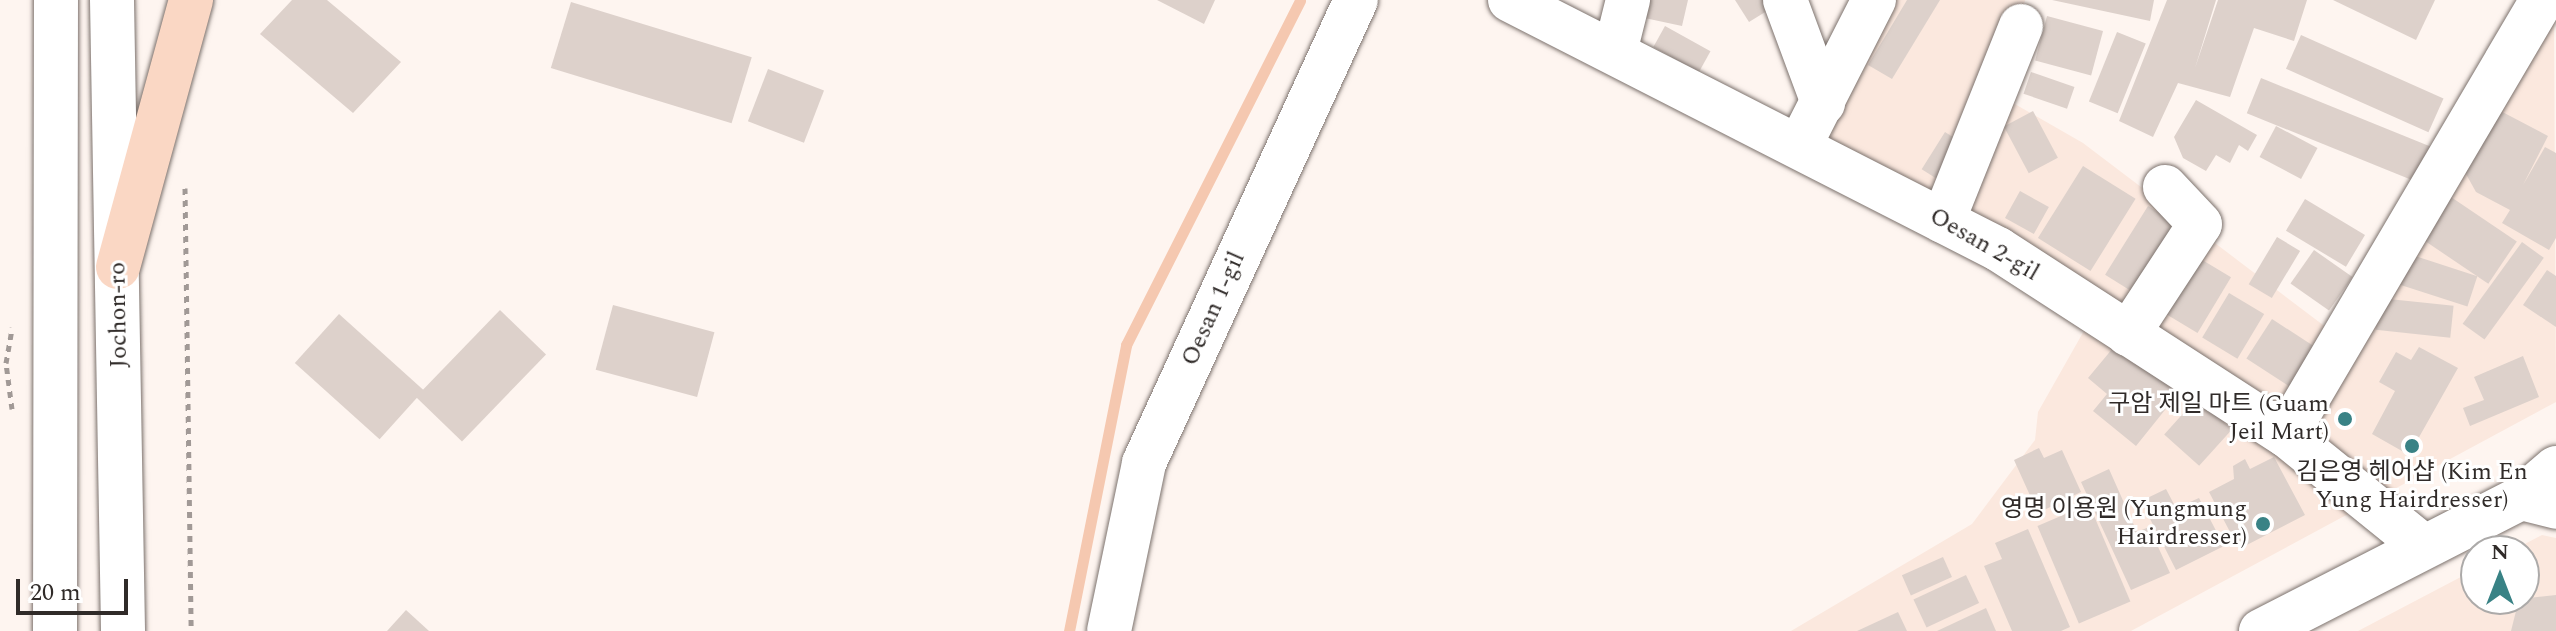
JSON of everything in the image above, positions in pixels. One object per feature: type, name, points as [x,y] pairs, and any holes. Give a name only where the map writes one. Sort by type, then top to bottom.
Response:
[{"type":"main road","points":[[118,267],[191,0]]},
{"type":"street","points":[[55,631],[56,0]]},
{"type":"street","name":"Jochon-ro","points":[[112,0],[123,631]]},
{"type":"street","name":"Oesan 1-gil","points":[[1109,631],[1144,463],[1356,0]]},
{"type":"street","name":"Oesan 2-gil","points":[[1510,0],[1800,145],[1943,221],[2286,435],[2423,546]]},
{"type":"street","points":[[1615,52],[1628,0]]},
{"type":"street","points":[[1785,0],[1823,103]]},
{"type":"street","points":[[1800,145],[1874,0]]},
{"type":"street","points":[[2286,435],[2542,0]]},
{"type":"street","points":[[1943,221],[2021,26]]},
{"type":"street","points":[[2128,334],[2200,224],[2165,187]]},
{"type":"street","points":[[2261,631],[2423,546],[2538,502],[2556,468]]},
{"type":"path","points":[[186,181],[191,631]]},
{"type":"shaded area","points":[[1893,0],[2025,0],[2006,99],[2083,143],[2327,328],[2554,17],[2556,402],[2131,631],[1791,631],[1972,524],[2035,440],[2038,412],[2085,329],[1954,243],[1806,168]]},
{"type":"shaded area","points":[[2540,536],[2556,538],[2556,631],[2358,631],[2460,577],[2460,615],[2540,615]]},
{"type":"building","points":[[292,0],[327,0],[401,62],[353,113],[260,34]]},
{"type":"building","points":[[1157,0],[1215,0],[1204,24]]},
{"type":"building","points":[[1644,0],[1688,0],[1682,26],[1640,17]]},
{"type":"building","points":[[1735,0],[1771,0],[1775,6],[1749,22]]},
{"type":"building","points":[[1907,0],[1940,0],[1892,79],[1868,65]]},
{"type":"building","points":[[2052,0],[2154,0],[2150,21]]},
{"type":"building","points":[[2167,0],[2216,0],[2195,68],[2218,0],[2307,0],[2294,41],[2254,28],[2230,97],[2178,83],[2153,137],[2119,121]]},
{"type":"building","points":[[2333,0],[2435,0],[2416,40]]},
{"type":"building","points":[[571,2],[752,57],[732,123],[551,68]]},
{"type":"building","points":[[2047,16],[2103,31],[2091,75],[2035,60]]},
{"type":"building","points":[[1665,26],[1710,51],[1699,72],[1653,47]]},
{"type":"building","points":[[2117,32],[2146,44],[2118,113],[2089,102]]},
{"type":"building","points":[[2301,35],[2444,98],[2428,132],[2286,69]]},
{"type":"building","points":[[768,69],[824,91],[804,143],[748,121]]},
{"type":"building","points":[[2031,72],[2074,87],[2067,109],[2024,94]]},
{"type":"building","points":[[2261,78],[2433,148],[2419,183],[2247,113]]},
{"type":"building","points":[[2196,100],[2257,135],[2248,151],[2239,145],[2230,163],[2216,155],[2206,171],[2183,158],[2174,137]]},
{"type":"building","points":[[2491,106],[2548,136],[2523,185],[2545,147],[2556,153],[2556,238],[2549,250],[2502,223],[2510,210],[2476,192],[2461,165]]},
{"type":"building","points":[[2033,111],[2058,158],[2029,173],[2004,126]]},
{"type":"building","points":[[2276,126],[2317,148],[2301,179],[2260,157]]},
{"type":"building","points":[[1945,132],[1964,144],[1940,181],[1922,169]]},
{"type":"building","points":[[2083,166],[2136,199],[2091,271],[2038,238]]},
{"type":"building","points":[[2020,191],[2049,207],[2034,234],[2005,218]]},
{"type":"building","points":[[2448,195],[2517,241],[2488,284],[2419,237]]},
{"type":"building","points":[[2305,199],[2365,235],[2346,267],[2286,231]]},
{"type":"building","points":[[2148,206],[2185,229],[2142,298],[2105,275]]},
{"type":"building","points":[[2277,237],[2300,251],[2272,298],[2249,284]]},
{"type":"building","points":[[2522,242],[2544,258],[2484,340],[2463,324]]},
{"type":"building","points":[[2314,250],[2353,277],[2329,311],[2290,284]]},
{"type":"building","points":[[2189,252],[2231,277],[2198,333],[2156,308]]},
{"type":"building","points":[[2406,253],[2477,276],[2467,307],[2396,283]]},
{"type":"building","points":[[2547,270],[2556,276],[2556,327],[2523,305]]},
{"type":"building","points":[[2229,293],[2264,314],[2237,359],[2202,338]]},
{"type":"building","points":[[2379,298],[2454,306],[2450,338],[2376,330]]},
{"type":"building","points":[[613,305],[714,332],[697,397],[596,370]]},
{"type":"building","points":[[500,310],[546,354],[462,441],[416,397]]},
{"type":"building","points":[[339,314],[424,390],[380,439],[295,363]]},
{"type":"building","points":[[2272,319],[2319,349],[2293,389],[2246,358]]},
{"type":"building","points":[[2419,347],[2458,368],[2409,455],[2372,434],[2395,391],[2379,382],[2396,352],[2411,360]]},
{"type":"building","points":[[2113,348],[2134,364],[2144,351],[2185,385],[2136,446],[2093,411],[2107,394],[2088,378]]},
{"type":"building","points":[[2523,356],[2539,397],[2470,426],[2463,408],[2484,400],[2474,377]]},
{"type":"building","points":[[2197,398],[2232,429],[2199,466],[2164,434]]},
{"type":"building","points":[[2039,448],[2044,458],[2062,450],[2081,492],[2038,513],[2014,460]]},
{"type":"building","points":[[2274,457],[2305,515],[2239,549],[2209,492],[2234,479],[2233,466],[2245,459],[2250,469]]},
{"type":"building","points":[[2109,469],[2137,532],[2149,527],[2170,573],[2131,590],[2081,482]]},
{"type":"building","points":[[2166,489],[2176,508],[2199,498],[2224,546],[2176,570],[2141,501]]},
{"type":"building","points":[[2089,504],[2130,602],[2079,623],[2037,526]]},
{"type":"building","points":[[2028,529],[2070,627],[2061,631],[2012,631],[1984,566],[2002,559],[1995,543]]},
{"type":"building","points":[[1943,557],[1952,577],[1911,595],[1902,575]]},
{"type":"building","points":[[1966,575],[1979,603],[1927,628],[1913,600]]},
{"type":"building","points":[[2556,595],[2556,631],[2511,631],[2515,615],[2540,615],[2540,597]]},
{"type":"building","points":[[1986,608],[1996,631],[1937,631]]},
{"type":"building","points":[[406,610],[429,631],[387,631]]},
{"type":"building","points":[[1898,612],[1907,631],[1857,631]]},
{"type":"waterway","points":[[1069,631],[1126,345],[1300,0]]},
{"type":"place","name":"구암 제일 마트 (Guam Jeil Mart)","points":[[2345,419]]},
{"type":"place","name":"김은영 헤어샵 (Kim En Yung Hairdresser)","points":[[2412,446]]},
{"type":"place","name":"영명 이용원 (Yungmung Hairdresser)","points":[[2263,524]]}]
